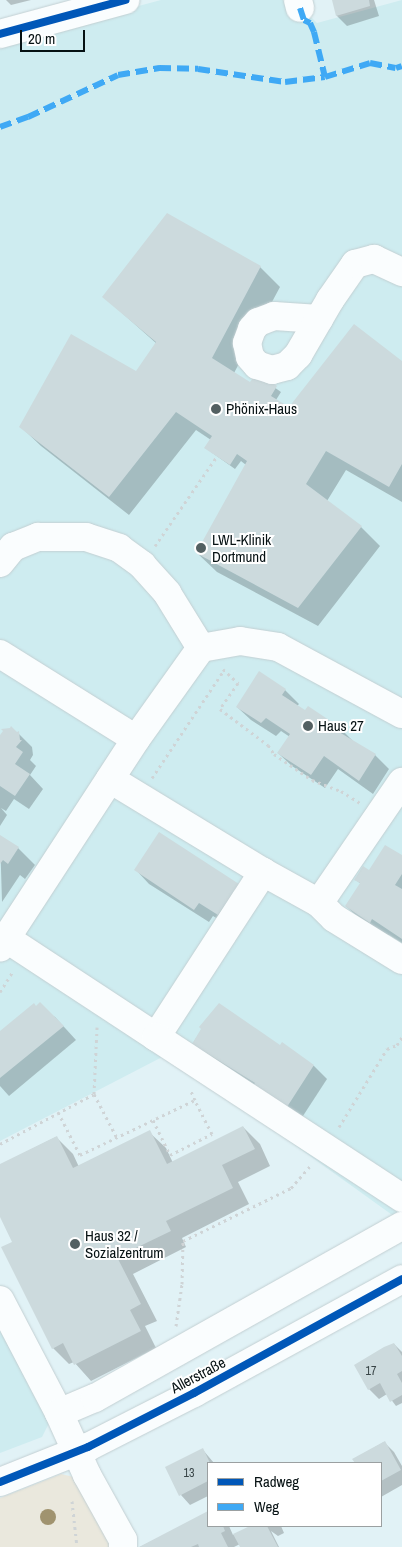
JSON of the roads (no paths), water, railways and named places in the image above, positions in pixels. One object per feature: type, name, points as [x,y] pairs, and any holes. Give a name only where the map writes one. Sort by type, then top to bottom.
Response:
[{"type":"street","points":[[0,34],[125,0]]},
{"type":"street","points":[[319,320],[356,264],[374,258],[402,272]]},
{"type":"street","points":[[0,563],[13,547],[38,536],[86,537],[119,548],[142,565],[167,593],[200,648]]},
{"type":"street","points":[[402,714],[278,647],[240,641],[200,648],[136,739],[120,786],[3,943],[103,1002],[402,1198]]},
{"type":"street","points":[[0,654],[136,739]]},
{"type":"street","points":[[319,903],[402,782]]},
{"type":"street","points":[[120,786],[263,872],[319,903],[334,918],[402,960]]},
{"type":"street","points":[[156,1037],[263,872]]},
{"type":"street","points":[[60,1413],[96,1398],[402,1226]]},
{"type":"street","name":"Allerstraße","points":[[0,1482],[76,1452],[194,1393],[402,1279]]},
{"type":"street","points":[[0,1300],[60,1413],[76,1452],[123,1540],[123,1547]]},
{"type":"place","name":"Phönix-Haus","points":[[216,409]]},
{"type":"place","name":"LWL-Klinik Dortmund","points":[[201,548]]},
{"type":"place","name":"Haus 27","points":[[308,726]]},
{"type":"place","name":"Haus 32 / Sozialzentrum","points":[[75,1244]]}]
